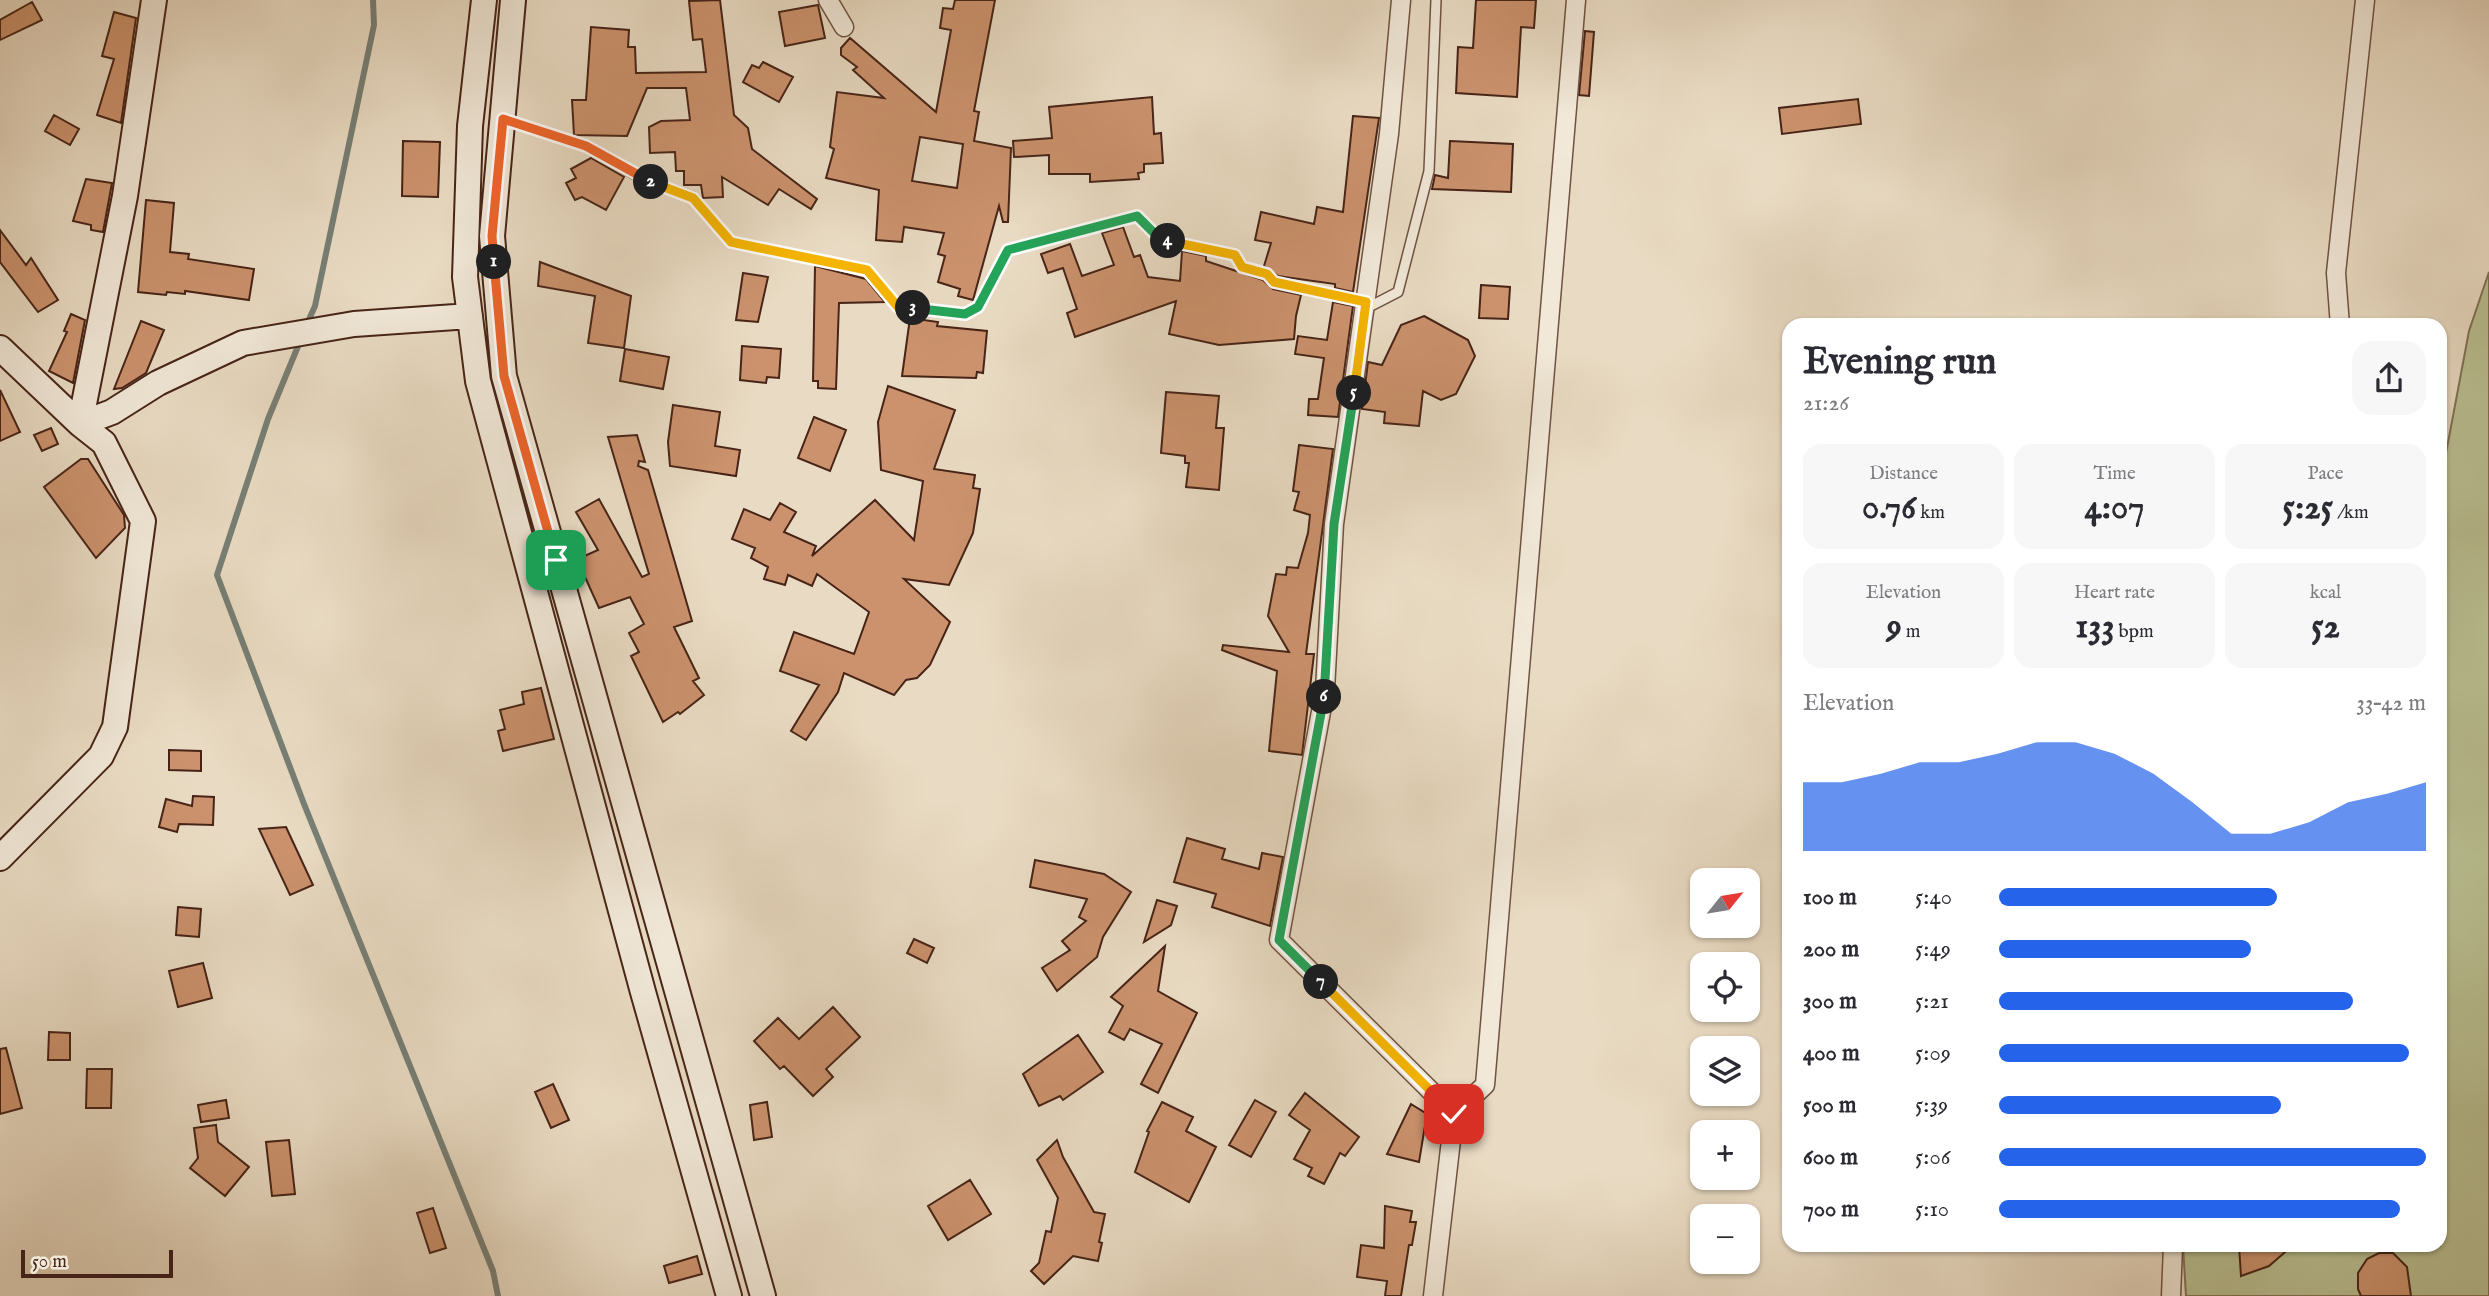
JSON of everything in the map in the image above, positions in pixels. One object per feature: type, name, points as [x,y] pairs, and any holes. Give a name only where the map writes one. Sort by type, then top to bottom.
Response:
[{"type":"main road","points":[[80,424],[125,196],[154,0]]},
{"type":"main road","points":[[484,0],[470,126],[465,277],[482,395],[643,992],[729,1296]]},
{"type":"main road","points":[[513,0],[492,236],[504,376],[763,1296]]},
{"type":"main road","points":[[80,424],[112,411],[158,383],[243,343],[354,324],[470,316]]},
{"type":"main road","points":[[0,348],[80,424],[104,443],[143,521],[115,727],[101,756],[0,858]]},
{"type":"street","points":[[828,0],[844,27]]},
{"type":"street","points":[[1401,0],[1389,134],[1334,524],[1325,690],[1279,940],[1454,1114]]},
{"type":"street","points":[[1433,1296],[1454,1114],[1485,1085],[1576,0]]},
{"type":"street","points":[[2339,318],[2336,273],[2365,0]]},
{"type":"street","points":[[2171,1296],[2173,1252]]},
{"type":"lane","points":[[503,119],[586,146],[641,178],[693,198],[731,242],[867,270],[898,307],[965,314],[978,307],[1008,250],[1137,216],[1160,239],[1235,255],[1242,267],[1267,274],[1274,282],[1366,306],[1398,292],[1429,172],[1436,0]]},
{"type":"green space","points":[[2489,272],[2489,1296],[2186,1296],[2183,1252],[2447,1252],[2447,448],[2469,331]]},
{"type":"building","points":[[720,0],[734,115],[748,128],[752,149],[817,199],[811,209],[779,189],[768,205],[722,177],[723,197],[703,198],[701,185],[684,185],[684,171],[676,171],[675,152],[650,153],[649,127],[661,121],[690,120],[686,88],[647,88],[627,136],[574,135],[572,100],[586,100],[591,27],[629,30],[628,47],[635,47],[636,73],[706,72],[702,39],[693,40],[689,1]]},
{"type":"building","points":[[955,0],[995,0],[974,111],[979,112],[974,141],[1011,148],[1008,222],[1003,222],[999,206],[973,300],[958,296],[960,289],[938,282],[945,256],[938,254],[944,233],[904,227],[902,242],[876,240],[879,190],[826,178],[834,149],[830,147],[837,92],[884,98],[853,70],[857,67],[841,55],[841,48],[850,38],[936,112],[951,30],[940,28],[943,8],[953,9]],"holes":[[[920,137],[963,144],[957,188],[912,181]]]},
{"type":"building","points":[[1476,0],[1536,0],[1534,28],[1521,27],[1517,97],[1456,93],[1458,47],[1473,48]]},
{"type":"building","points":[[32,2],[42,20],[0,40],[0,20]]},
{"type":"building","points":[[818,5],[825,38],[785,46],[779,12]]},
{"type":"building","points":[[114,12],[136,18],[121,123],[97,115],[114,59],[102,56]]},
{"type":"building","points":[[1585,31],[1594,32],[1589,96],[1579,95]]},
{"type":"building","points":[[763,62],[793,77],[779,102],[743,82],[752,65],[759,68]]},
{"type":"building","points":[[1152,97],[1154,134],[1161,133],[1163,163],[1144,164],[1144,172],[1138,173],[1139,179],[1090,182],[1090,174],[1049,174],[1049,155],[1014,157],[1013,141],[1052,138],[1049,107]]},
{"type":"building","points":[[1858,99],[1861,124],[1782,134],[1779,108]]},
{"type":"building","points":[[54,115],[79,129],[70,145],[45,131]]},
{"type":"building","points":[[1353,116],[1379,118],[1353,292],[1335,288],[1335,284],[1278,276],[1264,266],[1271,243],[1255,240],[1261,212],[1314,224],[1317,207],[1343,212]]},
{"type":"building","points":[[403,141],[440,142],[438,197],[402,196]]},
{"type":"building","points":[[1450,141],[1513,144],[1511,192],[1432,189],[1435,175],[1448,178]]},
{"type":"building","points":[[591,158],[624,177],[606,210],[582,197],[575,200],[566,183],[576,178],[571,169]]},
{"type":"building","points":[[86,179],[112,183],[103,232],[91,230],[91,225],[73,221]]},
{"type":"building","points":[[146,200],[174,203],[170,252],[189,254],[188,259],[254,269],[249,300],[185,291],[185,294],[167,292],[166,295],[138,292]]},
{"type":"building","points":[[1123,227],[1134,257],[1140,255],[1148,277],[1180,281],[1182,251],[1206,256],[1206,261],[1263,280],[1273,289],[1301,295],[1294,339],[1219,345],[1169,334],[1176,301],[1075,337],[1067,313],[1077,309],[1063,268],[1048,273],[1041,254],[1070,244],[1082,276],[1114,265],[1102,233]]},
{"type":"building","points":[[0,230],[26,265],[31,258],[58,300],[38,312],[0,262]]},
{"type":"building","points":[[540,262],[631,296],[624,348],[588,343],[595,296],[538,286]]},
{"type":"building","points":[[815,266],[866,279],[885,302],[839,303],[836,389],[818,388],[818,381],[813,381]]},
{"type":"building","points":[[743,273],[768,277],[758,322],[736,320]]},
{"type":"building","points":[[1481,285],[1510,287],[1508,319],[1479,318]]},
{"type":"building","points":[[1333,302],[1353,306],[1338,417],[1308,415],[1309,399],[1318,399],[1324,358],[1295,354],[1298,336],[1327,340]]},
{"type":"building","points":[[71,314],[85,320],[73,383],[49,371],[67,332],[64,331]]},
{"type":"building","points":[[1424,316],[1468,340],[1475,356],[1456,394],[1441,400],[1423,391],[1419,426],[1384,423],[1385,412],[1362,409],[1368,362],[1382,365],[1401,325]]},
{"type":"building","points":[[910,318],[938,322],[937,326],[987,331],[983,373],[977,372],[976,378],[902,376]]},
{"type":"building","points":[[141,321],[164,330],[146,373],[122,388],[114,389]]},
{"type":"building","points":[[742,346],[781,349],[779,378],[767,377],[766,383],[740,380]]},
{"type":"building","points":[[625,349],[669,357],[663,389],[620,381]]},
{"type":"building","points":[[888,386],[955,410],[934,469],[975,475],[973,488],[980,489],[973,533],[949,585],[904,579],[950,622],[930,665],[917,678],[906,680],[894,695],[844,673],[838,692],[806,740],[791,731],[819,685],[780,671],[794,632],[854,654],[869,612],[817,574],[812,586],[788,575],[785,585],[764,579],[768,567],[751,558],[755,548],[732,539],[744,509],[770,520],[780,503],[796,512],[784,532],[816,546],[812,556],[875,500],[914,540],[923,481],[881,470],[878,422]]},
{"type":"building","points":[[0,390],[20,432],[0,441]]},
{"type":"building","points":[[1166,392],[1219,396],[1216,428],[1224,428],[1219,490],[1186,487],[1189,463],[1185,463],[1185,456],[1161,453]]},
{"type":"building","points":[[673,405],[720,412],[715,446],[740,450],[736,476],[670,466],[668,442]]},
{"type":"building","points":[[814,417],[846,430],[830,471],[798,458]]},
{"type":"building","points":[[51,428],[58,444],[42,451],[34,435]]},
{"type":"building","points":[[637,435],[645,462],[639,461],[638,466],[648,470],[692,621],[674,627],[699,678],[693,681],[704,695],[680,714],[678,712],[663,722],[631,656],[639,652],[629,633],[644,624],[630,597],[599,608],[585,577],[581,578],[573,561],[598,550],[576,512],[599,499],[642,577],[649,574],[608,437]]},
{"type":"building","points":[[1299,445],[1333,449],[1306,654],[1314,654],[1302,755],[1269,751],[1277,671],[1222,650],[1223,645],[1289,652],[1268,616],[1276,574],[1286,575],[1287,567],[1298,568],[1308,533],[1310,515],[1294,510],[1299,492],[1293,491]]},
{"type":"building","points":[[81,459],[88,459],[124,515],[125,528],[96,558],[44,487]]},
{"type":"building","points":[[541,688],[554,739],[503,751],[498,731],[505,729],[500,710],[524,704],[522,692]]},
{"type":"building","points":[[169,750],[201,751],[201,771],[169,770]]},
{"type":"building","points":[[193,796],[214,797],[213,825],[179,824],[177,832],[159,827],[166,799],[192,806]]},
{"type":"building","points":[[286,827],[313,885],[290,895],[259,829]]},
{"type":"building","points":[[1187,838],[1225,849],[1222,859],[1259,869],[1262,853],[1283,857],[1270,926],[1212,907],[1216,894],[1174,882]]},
{"type":"building","points":[[1035,860],[1104,874],[1131,892],[1103,937],[1097,957],[1057,991],[1042,968],[1070,950],[1062,941],[1086,921],[1079,917],[1087,899],[1030,887]]},
{"type":"building","points":[[1157,900],[1177,906],[1171,925],[1144,942]]},
{"type":"building","points":[[178,907],[201,909],[199,937],[176,935]]},
{"type":"building","points":[[914,939],[934,948],[927,963],[907,953]]},
{"type":"building","points":[[1165,946],[1158,991],[1197,1013],[1158,1093],[1141,1084],[1162,1044],[1130,1029],[1124,1040],[1109,1032],[1123,1006],[1111,997]]},
{"type":"building","points":[[203,963],[212,998],[178,1007],[169,971]]},
{"type":"building","points":[[833,1007],[860,1037],[826,1069],[833,1077],[813,1096],[784,1066],[780,1069],[754,1041],[778,1018],[799,1039]]},
{"type":"building","points":[[49,1032],[70,1033],[70,1060],[48,1060]]},
{"type":"building","points":[[1078,1035],[1103,1072],[1063,1100],[1060,1096],[1039,1106],[1023,1074]]},
{"type":"building","points":[[6,1048],[22,1108],[0,1114],[0,1049]]},
{"type":"building","points":[[87,1069],[112,1069],[111,1108],[86,1108]]},
{"type":"building","points":[[553,1084],[569,1120],[551,1128],[535,1092]]},
{"type":"building","points":[[1305,1093],[1359,1137],[1345,1156],[1340,1153],[1324,1184],[1308,1176],[1312,1168],[1294,1159],[1310,1130],[1289,1115]]},
{"type":"building","points":[[226,1100],[229,1118],[201,1122],[198,1105]]},
{"type":"building","points":[[1255,1100],[1276,1112],[1251,1157],[1229,1145]]},
{"type":"building","points":[[767,1102],[772,1137],[754,1140],[750,1105]]},
{"type":"building","points":[[1162,1102],[1193,1117],[1186,1131],[1216,1147],[1189,1202],[1135,1172],[1149,1132],[1147,1131]]},
{"type":"building","points":[[1411,1104],[1427,1114],[1419,1162],[1387,1154]]},
{"type":"building","points":[[216,1125],[218,1142],[249,1167],[225,1196],[190,1168],[198,1158],[194,1128]]},
{"type":"building","points":[[289,1140],[295,1194],[272,1196],[266,1142]]},
{"type":"building","points":[[1057,1140],[1063,1157],[1094,1212],[1105,1214],[1098,1261],[1073,1256],[1044,1284],[1031,1271],[1039,1263],[1046,1231],[1051,1232],[1058,1198],[1037,1160]]},
{"type":"building","points":[[970,1180],[991,1214],[948,1240],[928,1206]]},
{"type":"building","points":[[1385,1206],[1412,1211],[1410,1222],[1416,1222],[1412,1245],[1409,1245],[1401,1296],[1385,1296],[1387,1281],[1357,1277],[1361,1245],[1384,1248]]},
{"type":"building","points":[[433,1208],[446,1248],[430,1253],[417,1213]]},
{"type":"building","points":[[2239,1252],[2285,1252],[2269,1266],[2241,1276]]},
{"type":"building","points":[[2379,1253],[2393,1253],[2407,1267],[2411,1296],[2361,1296],[2358,1273],[2367,1259]]},
{"type":"building","points":[[697,1256],[702,1274],[669,1283],[664,1266]]},
{"type":"waterway","points":[[306,326],[315,306],[374,25],[373,0]]},
{"type":"waterway","points":[[301,339],[268,419],[217,575],[304,804],[493,1271],[498,1296]]},
{"type":"route","points":[[556,560],[504,376],[492,236],[503,119],[586,146],[641,178],[693,198],[731,242],[867,270],[898,307],[965,314],[978,307],[1008,250],[1137,216],[1160,239],[1235,255],[1242,267],[1267,274],[1274,282],[1366,302],[1334,524],[1325,690],[1279,940],[1454,1114]]}]
